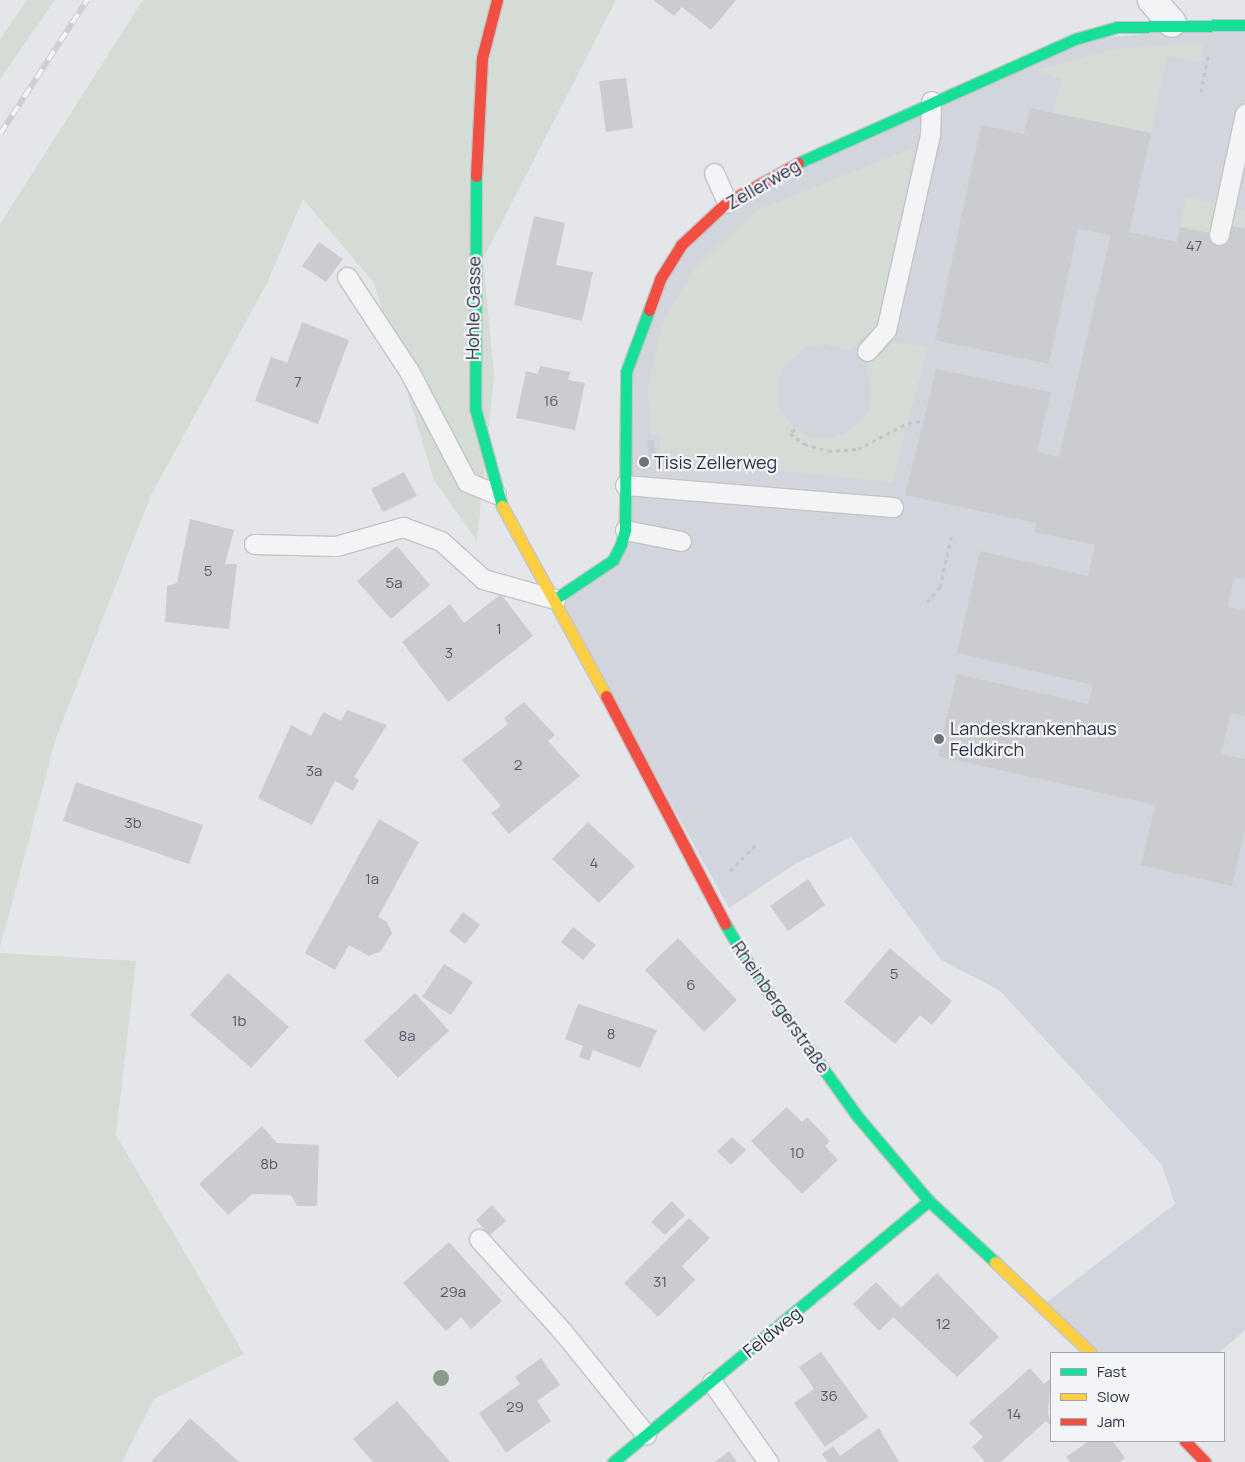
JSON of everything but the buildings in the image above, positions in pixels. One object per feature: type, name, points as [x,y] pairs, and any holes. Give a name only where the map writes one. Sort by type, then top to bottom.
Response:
[{"type":"street","name":"Hohle Gasse","points":[[497,0],[482,58],[477,111],[472,356],[475,408],[496,494],[555,599]]},
{"type":"street","points":[[1152,0],[1172,23]]},
{"type":"street","name":"Zellerweg","points":[[555,599],[613,560],[626,530],[626,372],[639,332],[660,279],[681,245],[727,202],[790,167],[931,102],[1076,39],[1117,27],[1172,23],[1245,25]]},
{"type":"street","name":"Rheinbergerstraße","points":[[555,599],[705,891],[753,970],[858,1117],[929,1201],[1090,1352]]},
{"type":"street","name":"Feldweg","points":[[613,1462],[929,1201]]},
{"type":"street","points":[[1186,1442],[1205,1462]]},
{"type":"lane","points":[[867,352],[886,330],[930,134],[931,102]]},
{"type":"lane","points":[[1219,236],[1245,114]]},
{"type":"lane","points":[[714,173],[727,202]]},
{"type":"lane","points":[[347,277],[409,371],[467,482],[496,494]]},
{"type":"lane","points":[[625,484],[893,507]]},
{"type":"lane","points":[[254,544],[336,546],[403,527],[441,541],[483,579],[555,599]]},
{"type":"lane","points":[[626,530],[681,541]]},
{"type":"lane","points":[[479,1239],[563,1332],[646,1435]]},
{"type":"lane","points":[[712,1382],[768,1462]]},
{"type":"path","points":[[1201,92],[1207,64]]},
{"type":"path","points":[[795,429],[790,433],[804,444],[828,451],[858,449],[908,423],[923,421]]},
{"type":"path","points":[[927,602],[940,587],[952,534]]},
{"type":"shaded area","points":[[27,0],[55,0],[0,79],[0,39]]},
{"type":"shaded area","points":[[143,0],[616,0],[483,259],[494,376],[477,541],[434,480],[374,283],[303,199],[268,281],[151,495],[56,738],[0,948],[0,224]]},
{"type":"shaded area","name":"Landeskrankenhaus Feldkirch","points":[[1245,25],[1245,1330],[1220,1352],[1096,1352],[1043,1305],[1175,1204],[1162,1165],[999,990],[941,960],[851,837],[795,864],[729,908],[558,600],[615,562],[628,373],[661,280],[727,204],[1077,40]]},
{"type":"shaded area","points":[[1173,44],[1202,44],[1203,63],[1167,56],[1151,133],[1052,113],[1062,79],[1037,70],[1116,49]]},
{"type":"shaded area","points":[[915,147],[877,326],[849,350],[824,344],[805,347],[784,366],[777,385],[779,407],[795,429],[811,437],[834,438],[856,427],[868,412],[872,392],[866,368],[893,342],[928,347],[892,482],[660,459],[660,435],[650,435],[648,386],[663,322],[694,269],[756,211]]},
{"type":"shaded area","points":[[1186,197],[1245,211],[1245,229],[1228,225],[1224,237],[1180,227]]},
{"type":"shaded area","points":[[0,953],[136,961],[116,1135],[244,1354],[154,1399],[122,1462],[0,1462]]},
{"type":"railway","points":[[0,134],[87,0]]},
{"type":"traffic: fast","points":[[798,163],[1075,39],[1117,27],[1245,25]]},
{"type":"traffic: fast","points":[[476,176],[475,408],[502,506]]},
{"type":"traffic: fast","points":[[555,599],[613,560],[621,544],[625,530],[626,372],[649,310]]},
{"type":"traffic: fast","points":[[725,924],[753,971],[858,1117],[929,1201],[995,1262]]},
{"type":"traffic: fast","points":[[613,1462],[929,1201]]},
{"type":"traffic: slow","points":[[502,506],[606,696]]},
{"type":"traffic: slow","points":[[995,1262],[1090,1352]]},
{"type":"traffic: jam","points":[[476,176],[482,58],[497,0]]},
{"type":"traffic: jam","points":[[649,310],[660,279],[681,245],[727,202],[798,163]]},
{"type":"traffic: jam","points":[[606,696],[725,924]]},
{"type":"traffic: jam","points":[[1186,1442],[1205,1462]]},
{"type":"place","name":"Tisis Zellerweg","points":[[644,462]]},
{"type":"place","name":"Landeskrankenhaus Feldkirch","points":[[939,739]]}]
